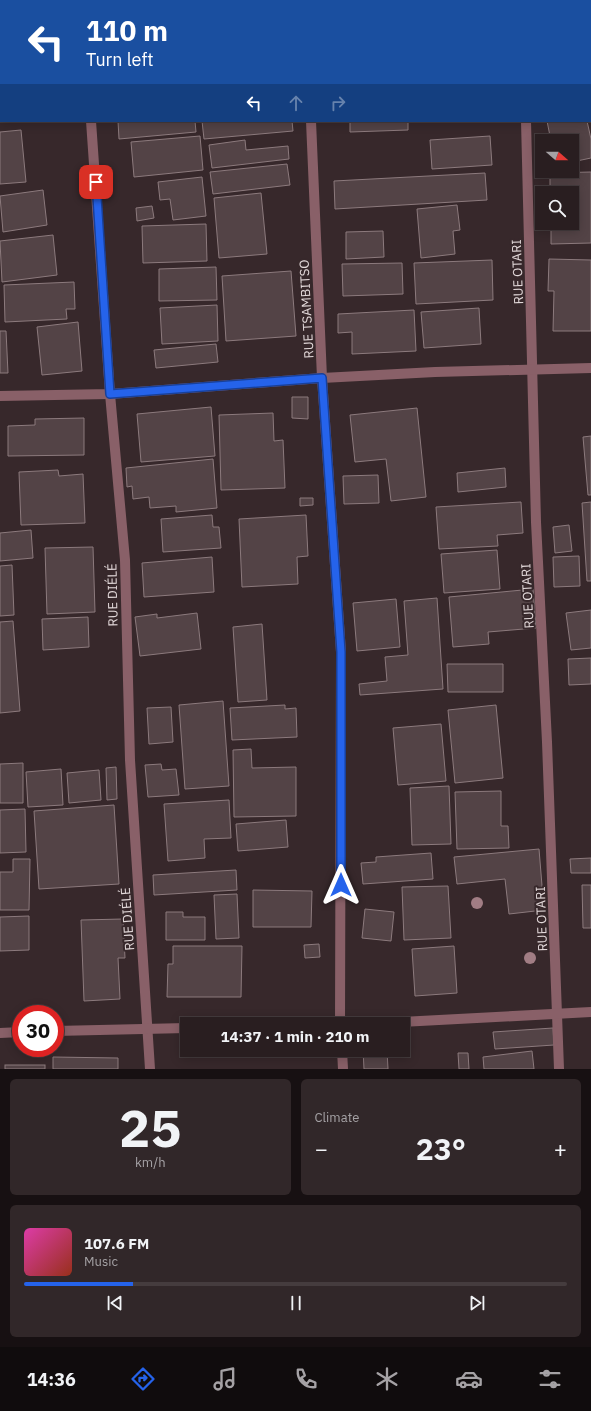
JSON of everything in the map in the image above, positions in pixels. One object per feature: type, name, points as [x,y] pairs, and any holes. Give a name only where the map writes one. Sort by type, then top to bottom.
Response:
[{"type":"street","name":"RUE DIÉLÉ","points":[[91,122],[110,394],[125,560],[130,760],[150,1069]]},
{"type":"street","name":"RUE TSAMBITSO","points":[[311,122],[322,378],[341,652],[340,1017]]},
{"type":"street","name":"RUE OTARI","points":[[526,122],[536,522],[547,742],[560,1069]]},
{"type":"street","points":[[0,396],[110,394],[322,378],[435,372],[591,368]]},
{"type":"street","points":[[410,1022],[558,1015],[591,1012]]},
{"type":"street","points":[[64,1031],[180,1028]]},
{"type":"street","points":[[0,1033],[12,1032]]},
{"type":"street","points":[[342,1057],[343,1069]]},
{"type":"building","points":[[118,122],[195,122],[196,132],[119,139]]},
{"type":"building","points":[[202,122],[292,122],[293,131],[204,139]]},
{"type":"building","points":[[350,122],[408,122],[408,130],[350,132]]},
{"type":"building","points":[[547,122],[587,122],[591,139],[591,158],[579,161],[579,134],[550,134]]},
{"type":"building","points":[[21,130],[26,182],[0,184],[0,132]]},
{"type":"building","points":[[200,136],[203,170],[134,177],[131,142]]},
{"type":"building","points":[[490,136],[492,165],[432,169],[430,140]]},
{"type":"building","points":[[245,140],[246,150],[288,146],[289,159],[212,168],[209,145]]},
{"type":"building","points":[[287,164],[290,185],[213,194],[210,172]]},
{"type":"building","points":[[579,172],[591,172],[591,243],[551,244],[551,230],[579,230],[579,186],[550,186],[550,178],[579,178]]},
{"type":"building","points":[[485,173],[487,200],[335,209],[334,181]]},
{"type":"building","points":[[202,177],[206,216],[173,220],[170,199],[160,200],[158,182]]},
{"type":"building","points":[[43,190],[47,225],[3,232],[0,196]]},
{"type":"building","points":[[261,193],[267,254],[219,258],[214,198]]},
{"type":"building","points":[[457,205],[460,230],[453,231],[455,254],[421,258],[417,209]]},
{"type":"building","points":[[152,206],[154,218],[137,221],[136,208]]},
{"type":"building","points":[[206,224],[207,261],[143,263],[142,226]]},
{"type":"building","points":[[383,231],[384,257],[346,259],[346,232]]},
{"type":"building","points":[[53,235],[57,275],[2,282],[0,241]]},
{"type":"building","points":[[549,259],[591,260],[591,331],[553,331],[554,291],[548,291]]},
{"type":"building","points":[[492,260],[493,300],[416,304],[414,263]]},
{"type":"building","points":[[402,263],[403,294],[343,296],[342,264]]},
{"type":"building","points":[[216,267],[217,300],[159,301],[159,269]]},
{"type":"building","points":[[291,271],[296,336],[226,341],[222,276]]},
{"type":"building","points":[[74,282],[75,309],[66,309],[67,319],[5,322],[4,285]]},
{"type":"building","points":[[217,305],[218,341],[162,344],[160,308]]},
{"type":"building","points":[[479,308],[481,344],[424,348],[421,312]]},
{"type":"building","points":[[414,310],[416,351],[352,354],[352,332],[338,333],[338,314]]},
{"type":"building","points":[[78,322],[82,371],[42,375],[37,327]]},
{"type":"building","points":[[0,331],[6,331],[8,373],[0,373]]},
{"type":"building","points":[[216,344],[218,362],[156,368],[154,350]]},
{"type":"building","points":[[292,397],[308,397],[308,419],[292,418]]},
{"type":"building","points":[[211,407],[215,456],[141,462],[137,414]]},
{"type":"building","points":[[417,408],[426,497],[391,501],[386,459],[355,462],[350,415]]},
{"type":"building","points":[[273,413],[274,441],[283,440],[285,488],[221,490],[219,415]]},
{"type":"building","points":[[84,418],[84,455],[8,456],[8,426],[35,425],[35,419]]},
{"type":"building","points":[[591,436],[591,495],[588,495],[583,437]]},
{"type":"building","points":[[213,459],[217,508],[176,512],[176,506],[150,508],[149,497],[133,499],[132,486],[127,487],[126,468]]},
{"type":"building","points":[[505,468],[506,487],[458,492],[457,473]]},
{"type":"building","points":[[58,470],[59,476],[83,474],[85,523],[21,525],[19,472]]},
{"type":"building","points":[[378,475],[379,503],[344,504],[343,476]]},
{"type":"building","points":[[300,498],[313,498],[313,505],[300,506]]},
{"type":"building","points":[[521,502],[523,533],[497,535],[498,546],[439,549],[436,507]]},
{"type":"building","points":[[591,502],[591,581],[587,581],[582,503]]},
{"type":"building","points":[[212,515],[213,527],[219,527],[221,548],[163,552],[161,519]]},
{"type":"building","points":[[306,515],[308,556],[297,557],[298,584],[242,587],[239,519]]},
{"type":"building","points":[[569,525],[572,551],[555,553],[553,527]]},
{"type":"building","points":[[31,530],[33,558],[0,561],[0,533]]},
{"type":"building","points":[[93,547],[95,612],[47,614],[45,548]]},
{"type":"building","points":[[497,550],[500,589],[444,593],[441,554]]},
{"type":"building","points":[[579,556],[580,586],[554,587],[553,557]]},
{"type":"building","points":[[212,557],[214,592],[144,597],[142,563]]},
{"type":"building","points":[[12,565],[14,615],[0,616],[0,566]]},
{"type":"building","points":[[533,589],[536,628],[488,632],[489,644],[453,647],[449,597]]},
{"type":"building","points":[[437,598],[443,689],[360,695],[359,684],[387,681],[385,657],[408,655],[404,601]]},
{"type":"building","points":[[396,599],[400,647],[357,651],[353,603]]},
{"type":"building","points":[[591,610],[591,648],[571,650],[566,613]]},
{"type":"building","points":[[197,613],[201,649],[140,656],[135,617],[157,614],[157,618]]},
{"type":"building","points":[[88,617],[89,647],[43,650],[42,619]]},
{"type":"building","points":[[13,621],[20,711],[0,713],[0,622]]},
{"type":"building","points":[[262,624],[267,700],[238,702],[233,627]]},
{"type":"building","points":[[591,658],[591,684],[569,685],[568,659]]},
{"type":"building","points":[[447,664],[503,664],[503,692],[448,692]]},
{"type":"building","points":[[223,701],[229,786],[185,789],[179,705]]},
{"type":"building","points":[[285,705],[285,709],[296,708],[297,737],[232,740],[230,708]]},
{"type":"building","points":[[496,705],[503,778],[455,783],[448,710]]},
{"type":"building","points":[[171,707],[173,742],[149,744],[147,708]]},
{"type":"building","points":[[441,724],[446,781],[398,785],[393,728]]},
{"type":"building","points":[[251,749],[252,768],[296,767],[296,816],[234,817],[233,750]]},
{"type":"building","points":[[23,763],[23,803],[0,803],[0,764]]},
{"type":"building","points":[[161,764],[162,770],[176,769],[179,795],[148,797],[145,765]]},
{"type":"building","points":[[116,767],[117,799],[107,800],[106,768]]},
{"type":"building","points":[[61,769],[63,805],[28,807],[26,772]]},
{"type":"building","points":[[99,770],[101,800],[69,803],[67,773]]},
{"type":"building","points":[[449,786],[451,844],[412,845],[410,788]]},
{"type":"building","points":[[501,791],[501,826],[508,826],[509,848],[457,849],[455,792]]},
{"type":"building","points":[[229,800],[231,838],[204,839],[205,858],[168,861],[164,804]]},
{"type":"building","points":[[114,805],[119,884],[39,889],[34,811]]},
{"type":"building","points":[[25,809],[26,852],[0,853],[0,810]]},
{"type":"building","points":[[286,820],[288,847],[238,851],[236,824]]},
{"type":"building","points":[[539,849],[544,910],[509,914],[505,879],[457,884],[454,857]]},
{"type":"building","points":[[431,853],[433,879],[363,884],[361,863],[376,862],[376,857]]},
{"type":"building","points":[[591,858],[591,873],[571,873],[570,859]]},
{"type":"building","points":[[13,859],[30,859],[29,910],[0,910],[0,872],[13,872]]},
{"type":"building","points":[[236,870],[237,890],[154,895],[153,875]]},
{"type":"building","points":[[582,885],[591,885],[591,928],[583,928]]},
{"type":"building","points":[[448,886],[451,938],[404,940],[402,887]]},
{"type":"building","points":[[253,890],[312,891],[311,927],[253,927]]},
{"type":"building","points":[[237,894],[239,938],[216,939],[214,895]]},
{"type":"building","points":[[365,909],[394,912],[391,941],[362,938]]},
{"type":"building","points":[[166,912],[183,912],[183,917],[205,917],[205,940],[166,940]]},
{"type":"building","points":[[29,916],[29,950],[0,951],[0,917]]},
{"type":"building","points":[[123,919],[125,958],[118,958],[120,999],[84,1001],[81,920]]},
{"type":"building","points":[[319,944],[320,957],[305,958],[304,945]]},
{"type":"building","points":[[173,946],[242,946],[241,997],[167,997],[168,964],[173,964]]},
{"type":"building","points":[[454,946],[457,993],[415,996],[412,949]]},
{"type":"building","points":[[553,1028],[554,1045],[495,1049],[493,1032]]},
{"type":"building","points":[[532,1051],[534,1069],[484,1069],[483,1057]]},
{"type":"building","points":[[458,1053],[468,1053],[469,1069],[459,1069]]},
{"type":"building","points":[[53,1057],[118,1058],[118,1069],[53,1069]]},
{"type":"building","points":[[363,1057],[387,1057],[388,1069],[364,1069]]},
{"type":"building","points":[[5,1065],[45,1065],[45,1069],[5,1069]]},
{"type":"route","points":[[96,182],[110,394],[322,378],[341,652],[341,885]]}]
